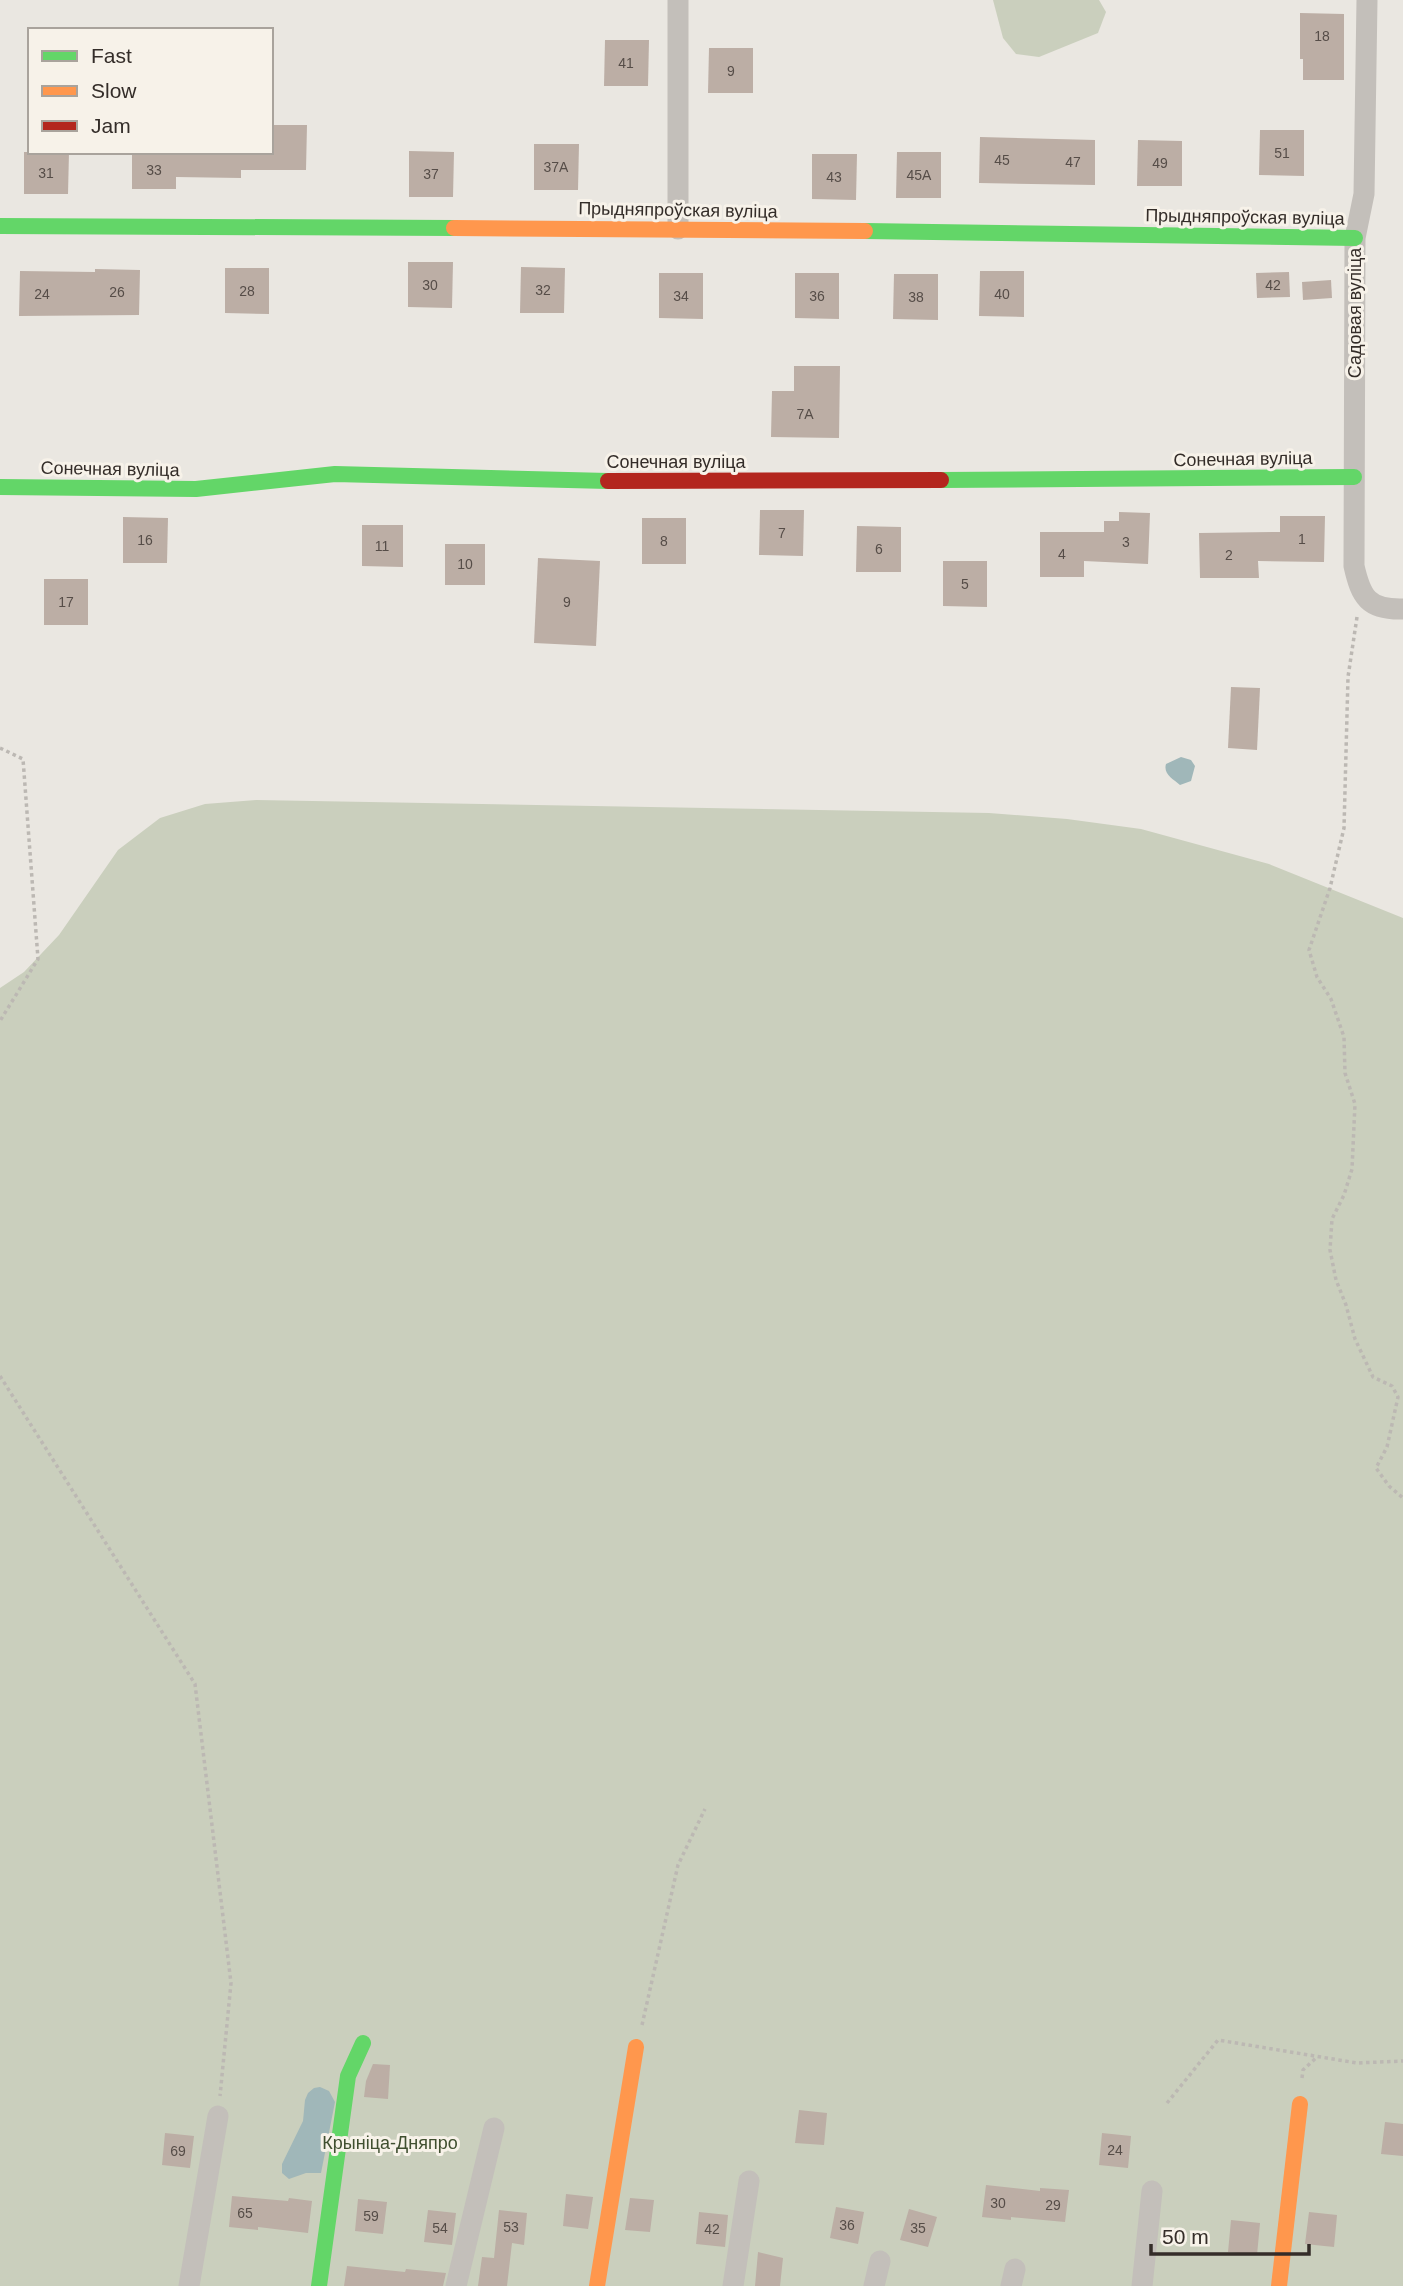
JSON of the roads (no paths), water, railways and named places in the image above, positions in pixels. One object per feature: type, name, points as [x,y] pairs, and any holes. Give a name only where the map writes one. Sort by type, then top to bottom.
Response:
[{"type":"street","points":[[678,0],[678,229]]},
{"type":"street","name":"Садовая вуліца","points":[[1367,0],[1364,194],[1355,238],[1354,566],[1360,590],[1370,603],[1395,610]]},
{"type":"street","name":"Прыдняпроўская вуліца","points":[[0,226],[678,229],[1355,238]]},
{"type":"street","name":"Сонечная вуліца","points":[[0,487],[195,489],[335,474],[627,482],[1353,477]]},
{"type":"street","points":[[319,2286],[348,2076],[363,2043]]},
{"type":"street","points":[[597,2286],[636,2047]]},
{"type":"street","points":[[1279,2286],[1300,2104]]},
{"type":"street","points":[[189,2286],[218,2116]]},
{"type":"street","points":[[456,2286],[494,2128]]},
{"type":"street","points":[[733,2286],[749,2181]]},
{"type":"street","points":[[1142,2286],[1152,2191]]},
{"type":"street","points":[[874,2286],[880,2261]]},
{"type":"water","points":[[1181,757],[1191,760],[1195,766],[1191,781],[1180,785],[1169,776],[1165,768],[1166,764]]},
{"type":"water","points":[[320,2087],[329,2091],[335,2102],[321,2173],[306,2173],[289,2179],[282,2173],[282,2164],[303,2121],[308,2093]]},
{"type":"park label","name":"Крыніца-Дняпро","points":[[390,2143]]}]
